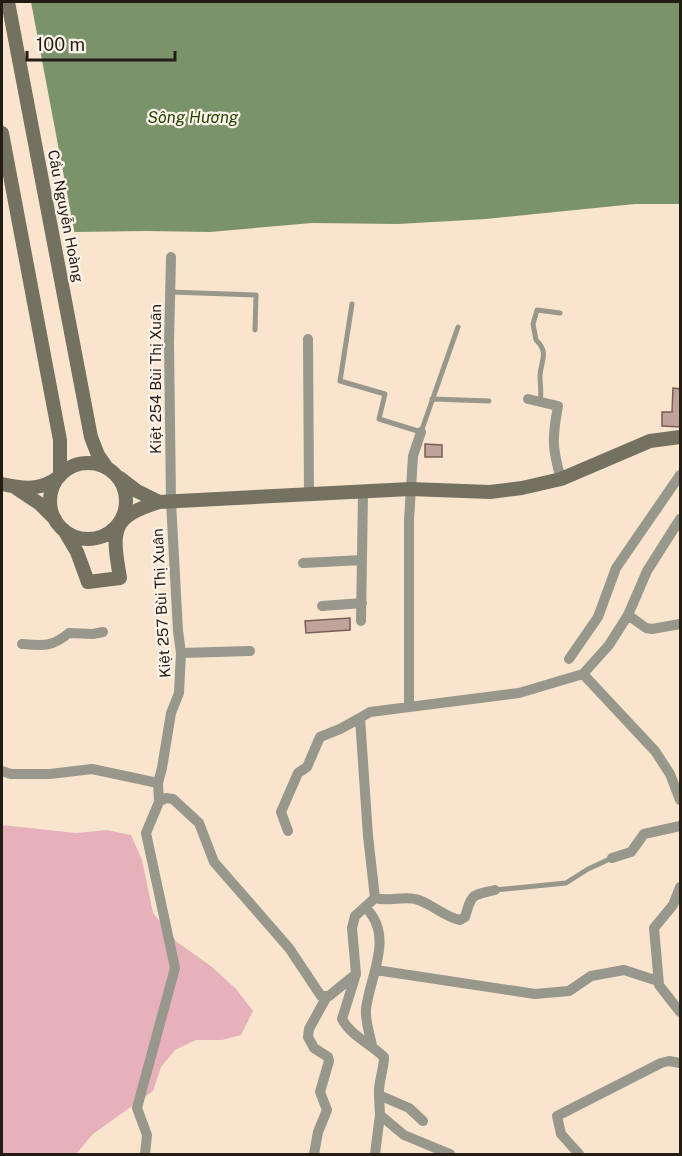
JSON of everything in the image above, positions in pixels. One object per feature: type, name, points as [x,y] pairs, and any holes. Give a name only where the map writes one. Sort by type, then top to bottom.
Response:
[{"type":"main road","name":"Cầu Nguyễn Hoàng","points":[[8,2],[71,311]]},
{"type":"main road","name":"Cầu Nguyễn Hoàng","points":[[16,2],[91,437],[98,455],[112,472]]},
{"type":"main road","points":[[2,133],[32,314]]},
{"type":"main road","points":[[2,177],[60,440],[60,476],[53,486],[50,498],[51,510],[77,552],[88,582],[120,578],[116,555],[118,524],[124,513],[126,500],[124,488],[112,472]]},
{"type":"main road","points":[[8,485],[40,504],[74,536],[86,538],[98,537],[109,532],[137,508],[165,502],[410,489],[490,492],[522,488],[561,479],[650,441],[681,437]]},
{"type":"main road","points":[[8,485],[34,489],[50,484],[70,468],[82,464],[95,464],[112,472],[137,491],[165,502]]},
{"type":"street","name":"Kiệt 254 Bùi Thị Xuân","points":[[165,502],[171,256]]},
{"type":"street","points":[[308,339],[309,494]]},
{"type":"street","points":[[528,399],[558,406],[552,434],[561,479]]},
{"type":"street","points":[[410,707],[408,542],[410,489],[413,456],[421,432]]},
{"type":"street","points":[[569,659],[597,617],[616,568],[681,475]]},
{"type":"street","points":[[361,621],[363,493]]},
{"type":"street","name":"Kiệt 257 Bùi Thị Xuân","points":[[145,1155],[147,1135],[137,1108],[175,968],[146,833],[159,802],[158,783],[171,713],[179,693],[181,652],[165,502]]},
{"type":"street","points":[[288,831],[281,812],[298,772],[307,767],[320,737],[370,712],[519,693],[583,674],[609,645],[628,615],[647,571],[681,519]]},
{"type":"street","points":[[303,563],[362,560]]},
{"type":"street","points":[[322,606],[362,603]]},
{"type":"street","points":[[628,615],[646,628],[681,624]]},
{"type":"street","points":[[22,644],[45,645],[58,641],[69,633],[103,632]]},
{"type":"street","points":[[181,652],[250,651]]},
{"type":"street","points":[[583,674],[655,751],[670,774],[681,800]]},
{"type":"street","points":[[360,717],[368,836],[375,898]]},
{"type":"street","points":[[2,771],[11,774],[50,774],[92,769],[158,783]]},
{"type":"street","points":[[159,802],[166,798],[173,799],[199,823],[214,862],[289,948],[319,994],[326,998]]},
{"type":"street","points":[[612,858],[631,852],[644,834],[681,826]]},
{"type":"street","points":[[681,887],[673,905],[654,928],[659,986],[681,1012]]},
{"type":"street","points":[[375,898],[382,900],[416,899],[442,915],[460,920],[465,917],[468,902],[472,897],[495,890]]},
{"type":"street","points":[[375,898],[355,916],[352,928],[356,974],[342,1019],[348,1029],[372,1046],[384,1058],[384,1068],[378,1087],[380,1115],[375,1155]]},
{"type":"street","points":[[365,907],[375,920],[381,941],[366,1009],[372,1046]]},
{"type":"street","points":[[376,970],[535,994],[569,991],[591,976],[624,970],[658,981]]},
{"type":"street","points":[[314,1155],[318,1132],[327,1110],[320,1092],[329,1061],[328,1057],[314,1048],[308,1037],[309,1029],[326,998],[356,974]]},
{"type":"street","points":[[579,1155],[561,1134],[557,1116],[661,1063],[669,1061],[681,1063]]},
{"type":"street","points":[[379,1095],[410,1108],[423,1121]]},
{"type":"street","points":[[380,1115],[404,1135],[450,1155]]},
{"type":"lane","points":[[170,292],[256,295],[255,330]]},
{"type":"lane","points":[[352,304],[340,381],[385,394],[379,419],[421,432],[458,327]]},
{"type":"lane","points":[[540,402],[542,390],[540,377],[544,355],[542,346],[536,340],[533,324],[537,310],[560,313]]},
{"type":"lane","points":[[432,399],[489,401]]},
{"type":"lane","points":[[495,890],[566,883],[612,858]]},
{"type":"shaded area","points":[[2,825],[76,833],[107,830],[131,835],[142,860],[153,913],[177,942],[212,967],[236,989],[253,1011],[241,1035],[222,1040],[196,1040],[175,1050],[161,1067],[153,1091],[93,1134],[76,1154],[2,1154]]},
{"type":"water","name":"Sông Hương","points":[[2,2],[680,2],[680,204],[635,204],[486,219],[398,224],[312,223],[210,232],[2,233]]},
{"type":"pier","points":[[2,2],[31,2],[75,235],[2,236]]},
{"type":"building","points":[[673,388],[681,389],[681,427],[662,426],[662,412],[672,412]]},
{"type":"building","points":[[425,444],[442,445],[442,457],[425,457]]},
{"type":"building","points":[[350,618],[350,630],[306,633],[305,621]]}]
